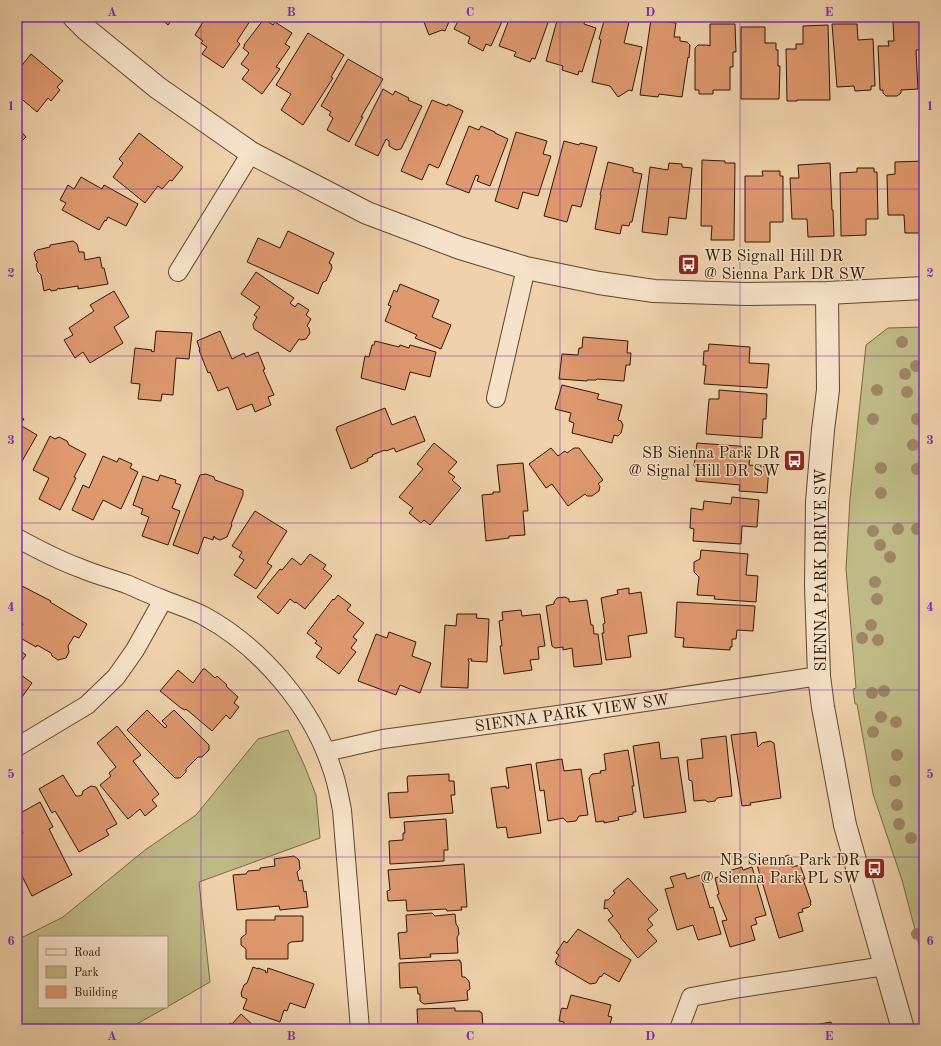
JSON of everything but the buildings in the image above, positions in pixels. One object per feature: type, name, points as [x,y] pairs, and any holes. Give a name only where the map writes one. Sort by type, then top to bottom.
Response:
[{"type":"street","points":[[74,17],[87,30],[158,88],[251,153],[367,213],[460,248],[526,268],[599,283],[654,291],[746,294],[827,293],[924,288]]},
{"type":"street","points":[[178,272],[251,153]]},
{"type":"street","points":[[496,398],[526,268]]},
{"type":"street","name":"SIENNA PARK DRIVE SW","points":[[827,293],[828,390],[822,430],[817,502],[816,586],[818,676],[822,707],[845,825],[903,1029]]},
{"type":"street","points":[[17,538],[80,568],[128,585],[204,616],[228,631],[250,649],[270,668],[289,690],[315,730],[326,752],[337,785],[342,810],[360,1029]]},
{"type":"street","points":[[17,747],[87,705],[116,677],[135,650],[163,600]]},
{"type":"street","name":"SIENNA PARK VIEW SW","points":[[326,752],[383,739],[565,714],[818,676]]},
{"type":"street","points":[[679,1029],[691,997],[885,966]]},
{"type":"green space","points":[[924,327],[924,964],[902,880],[873,794],[857,704],[855,704],[853,689],[856,688],[846,569],[850,499],[866,345],[888,328]]},
{"type":"green space","points":[[288,730],[316,795],[320,838],[199,882],[210,982],[168,1006],[168,936],[38,936],[38,1008],[165,1008],[128,1029],[17,1029],[17,940],[63,917],[145,850],[196,815],[258,739]]},
{"type":"place","name":"WB Signall Hill DR @ Sienna Park DR SW","points":[[688,264]]},
{"type":"place","name":"SB Sienna Park DR @ Signal Hill DR SW","points":[[795,461]]},
{"type":"place","name":"NB Sienna Park DR @ Sienna Park PL SW","points":[[875,868]]}]
